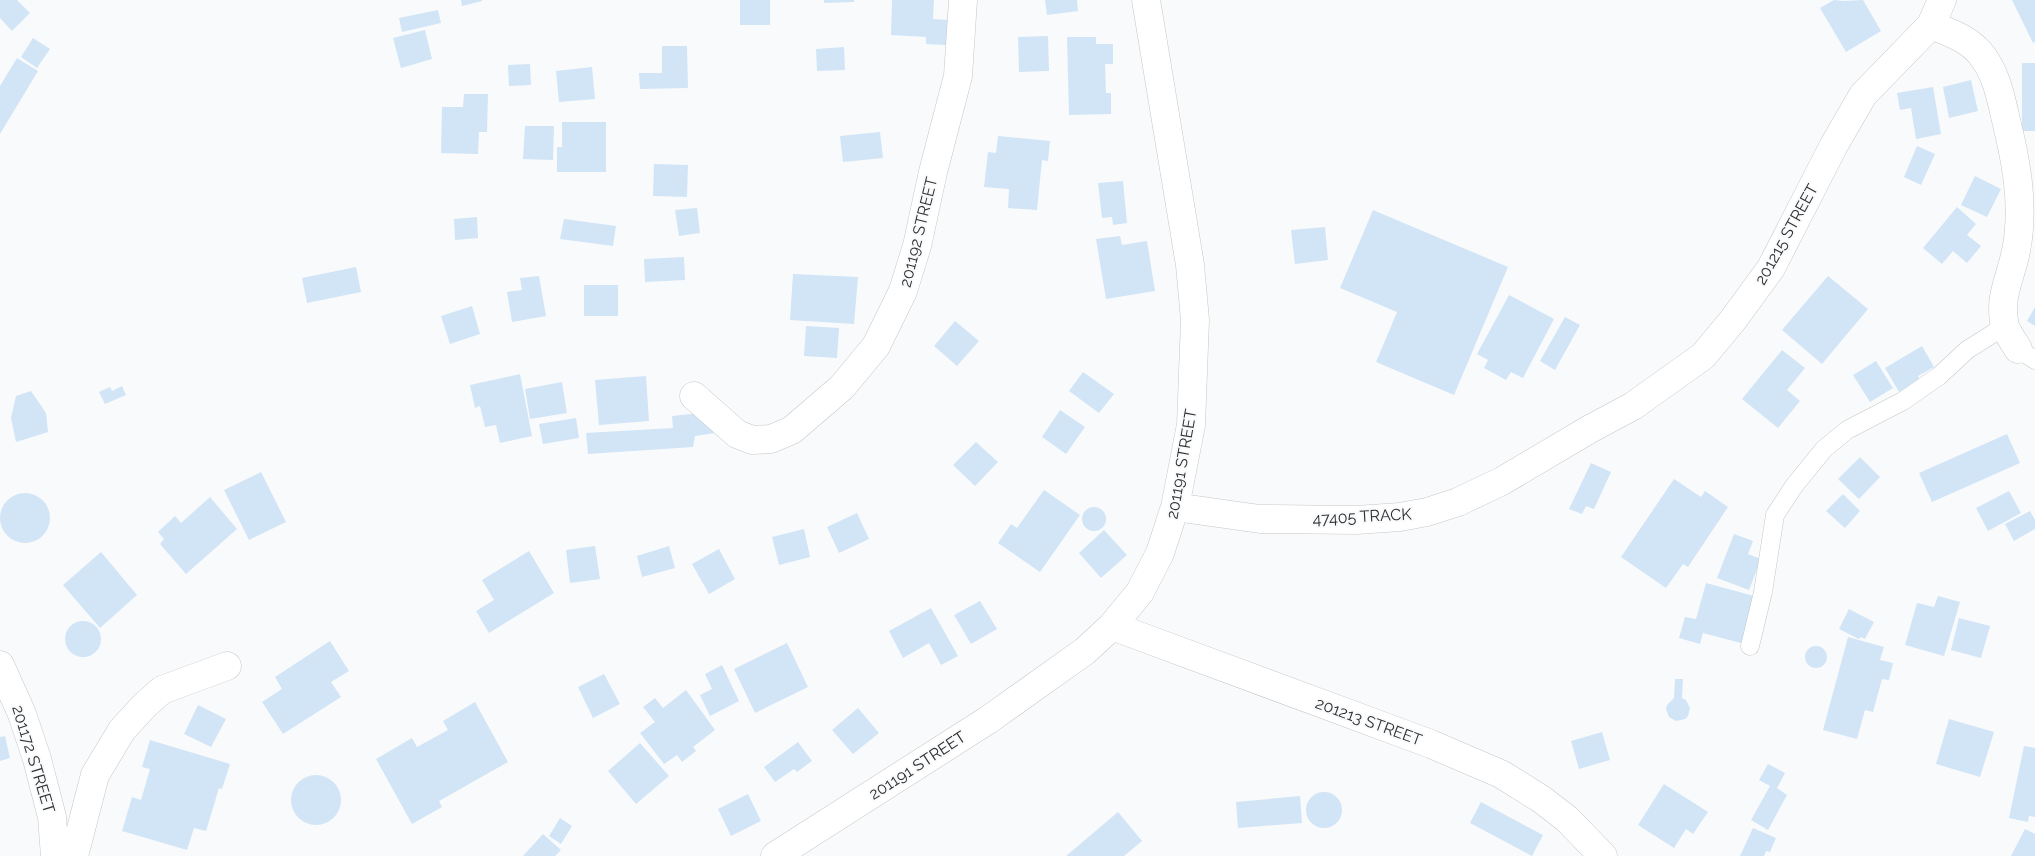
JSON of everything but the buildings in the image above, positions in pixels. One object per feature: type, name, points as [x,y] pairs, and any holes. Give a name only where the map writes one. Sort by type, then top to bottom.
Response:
[{"type":"street","name":"201192 STREET","points":[[694,396],[737,434],[752,440],[771,439],[792,430],[842,387],[876,346],[903,291],[917,246],[933,172],[958,76],[963,0]]},
{"type":"street","name":"201191 STREET","points":[[775,856],[988,720],[1085,651],[1112,626],[1140,592],[1160,553],[1175,508],[1191,425],[1195,320],[1190,265],[1146,0]]},
{"type":"street","name":"201215 STREET","points":[[1590,429],[1633,406],[1703,356],[1733,320],[1771,268],[1834,144],[1863,95],[1930,25],[1942,0]]},
{"type":"street","points":[[1930,25],[1962,38],[1979,52],[1991,68],[1998,86],[2016,160],[2020,208],[2016,251],[2004,293],[2019,345]]},
{"type":"street","name":"47405 TRACK","points":[[1175,508],[1260,519],[1356,520],[1400,517],[1427,512],[1458,502],[1502,481],[1590,429]]},
{"type":"street","name":"201213 STREET","points":[[1112,626],[1431,744],[1501,774],[1541,799],[1567,819],[1604,856]]},
{"type":"street","name":"201172 STREET","points":[[0,665],[22,714],[37,759],[52,817],[55,856]]},
{"type":"street","points":[[74,856],[95,775],[122,730],[162,690],[227,666]]},
{"type":"lane","points":[[1750,646],[1763,592],[1775,515],[1794,486],[1824,449],[1847,430],[1902,401],[1939,376],[1967,350],[2019,345]]}]
